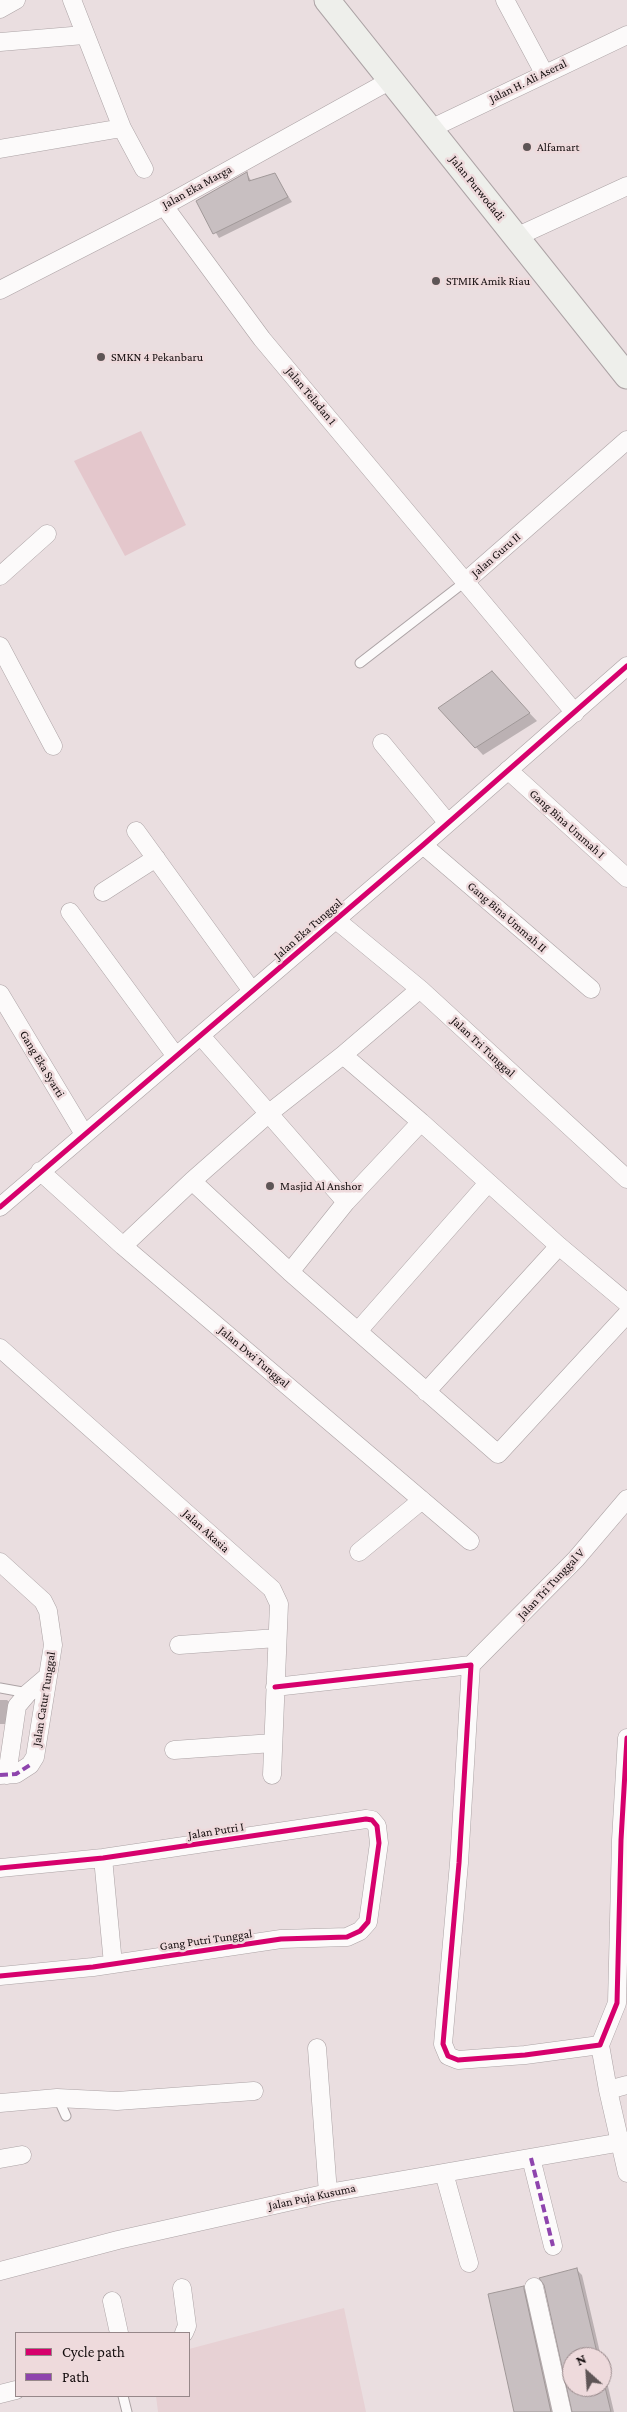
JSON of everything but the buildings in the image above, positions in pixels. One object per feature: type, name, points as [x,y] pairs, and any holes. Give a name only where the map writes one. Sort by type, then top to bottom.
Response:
[{"type":"street","points":[[0,9],[16,0]]},
{"type":"street","points":[[72,0],[122,128],[144,169]]},
{"type":"street","name":"Jalan Purwodadi","points":[[327,0],[627,376]]},
{"type":"street","points":[[505,0],[544,73]]},
{"type":"street","points":[[0,42],[84,34]]},
{"type":"street","name":"Jalan H. Ali Aseral","points":[[430,130],[544,73],[627,35]]},
{"type":"street","name":"Jalan Eka Marga","points":[[0,290],[164,206],[391,80]]},
{"type":"street","points":[[0,149],[122,128]]},
{"type":"street","points":[[516,237],[627,186]]},
{"type":"street","name":"Jalan Teladan 1","points":[[164,206],[262,339],[466,580],[575,713]]},
{"type":"street","name":"Jalan Guru II","points":[[466,580],[627,440]]},
{"type":"street","points":[[0,576],[47,534]]},
{"type":"street","points":[[0,646],[53,746]]},
{"type":"street","name":"Jalan Eka Tunggal","points":[[0,1207],[175,1055],[201,1036],[335,918],[423,845],[627,666]]},
{"type":"street","points":[[382,743],[447,822]]},
{"type":"street","name":"Gang Bina Ummah I","points":[[508,770],[627,878]]},
{"type":"street","points":[[136,831],[252,991]]},
{"type":"street","name":"Gang Bina Ummah II","points":[[423,845],[591,989]]},
{"type":"street","points":[[103,892],[156,858]]},
{"type":"street","points":[[70,912],[175,1055]]},
{"type":"street","name":"Jalan Tri Tunggal","points":[[335,918],[420,989],[627,1179]]},
{"type":"street","points":[[122,1246],[268,1114],[343,1055],[420,989]]},
{"type":"street","name":"Gang Eka Syarti","points":[[0,994],[84,1134]]},
{"type":"street","points":[[201,1036],[346,1202]]},
{"type":"street","points":[[343,1055],[559,1246],[627,1303]]},
{"type":"street","points":[[290,1272],[346,1202],[421,1122]]},
{"type":"street","name":"Jalan Dwi Tunggal","points":[[40,1171],[122,1246],[470,1541]]},
{"type":"street","points":[[192,1181],[290,1272],[498,1454],[627,1314]]},
{"type":"street","points":[[358,1331],[488,1183]]},
{"type":"street","points":[[426,1392],[559,1246]]},
{"type":"street","name":"Jalan Akasia","points":[[0,1348],[272,1589],[279,1604],[272,1775]]},
{"type":"street","name":"Jalan Tri Tunggal V","points":[[471,1665],[563,1572],[627,1499]]},
{"type":"street","points":[[359,1552],[422,1500]]},
{"type":"street","name":"Jalan Catur Tunggal","points":[[0,1562],[43,1601],[48,1611],[53,1645],[35,1756],[30,1765],[16,1774],[3,1775]]},
{"type":"street","points":[[179,1645],[277,1638]]},
{"type":"street","points":[[275,1687],[471,1665],[459,1863],[443,2044],[448,2056],[458,2060],[525,2055],[600,2045]]},
{"type":"street","points":[[3,1775],[18,1706],[28,1693],[48,1676]]},
{"type":"street","points":[[627,1738],[622,2002],[600,2045],[608,2090],[624,2142],[627,2172]]},
{"type":"street","points":[[174,1750],[273,1743]]},
{"type":"street","name":"Jalan Putri I","points":[[0,1868],[103,1858],[366,1818],[372,1820],[378,1826],[379,1843],[373,1881]]},
{"type":"street","points":[[103,1858],[113,1964]]},
{"type":"street","name":"Gang Putri Tunggal","points":[[0,1976],[113,1964],[281,1939],[347,1937],[360,1931],[368,1922],[373,1881]]},
{"type":"street","points":[[316,2048],[328,2193]]},
{"type":"street","points":[[608,2090],[627,2085]]},
{"type":"street","points":[[0,2103],[58,2098],[118,2101],[254,2091]]},
{"type":"street","name":"Jalan Puja Kusuma","points":[[0,2272],[118,2240],[328,2193],[624,2142]]},
{"type":"street","points":[[0,2159],[22,2155]]},
{"type":"street","points":[[531,2158],[553,2246]]},
{"type":"street","points":[[444,2172],[469,2263]]},
{"type":"street","points":[[534,2286],[562,2412]]},
{"type":"street","points":[[182,2288],[187,2326],[184,2332]]},
{"type":"street","points":[[112,2301],[119,2332]]},
{"type":"street","points":[[0,2394],[15,2390]]},
{"type":"lane","name":"Jalan Guru II","points":[[360,663],[466,580]]},
{"type":"lane","points":[[0,1688],[28,1693]]},
{"type":"lane","points":[[58,2098],[66,2116]]},
{"type":"lane","points":[[122,2397],[127,2412]]},
{"type":"shaded area","points":[[141,431],[186,525],[125,556],[74,461]]},
{"type":"shaded area","points":[[344,2308],[366,2412],[158,2412],[156,2397],[190,2397],[190,2349]]},
{"type":"marked path","points":[[0,1775],[16,1774],[30,1765]]},
{"type":"marked path","points":[[531,2158],[553,2246]]},
{"type":"cycle path","points":[[0,1207],[423,845],[627,666]]},
{"type":"cycle path","points":[[275,1687],[471,1665],[459,1863],[443,2044],[448,2056],[458,2060],[525,2055],[600,2045],[617,2003],[621,1840],[627,1738]]},
{"type":"cycle path","points":[[0,1868],[103,1858],[366,1819],[372,1820],[377,1826],[379,1843],[368,1922],[360,1931],[347,1937],[281,1939],[93,1967],[0,1976]]},
{"type":"place","name":"Alfamart","points":[[527,147]]},
{"type":"place","name":"STMIK Amik Riau","points":[[436,281]]},
{"type":"place","name":"SMKN 4 Pekanbaru","points":[[101,357]]},
{"type":"place","name":"Masjid Al Anshor","points":[[270,1186]]}]
